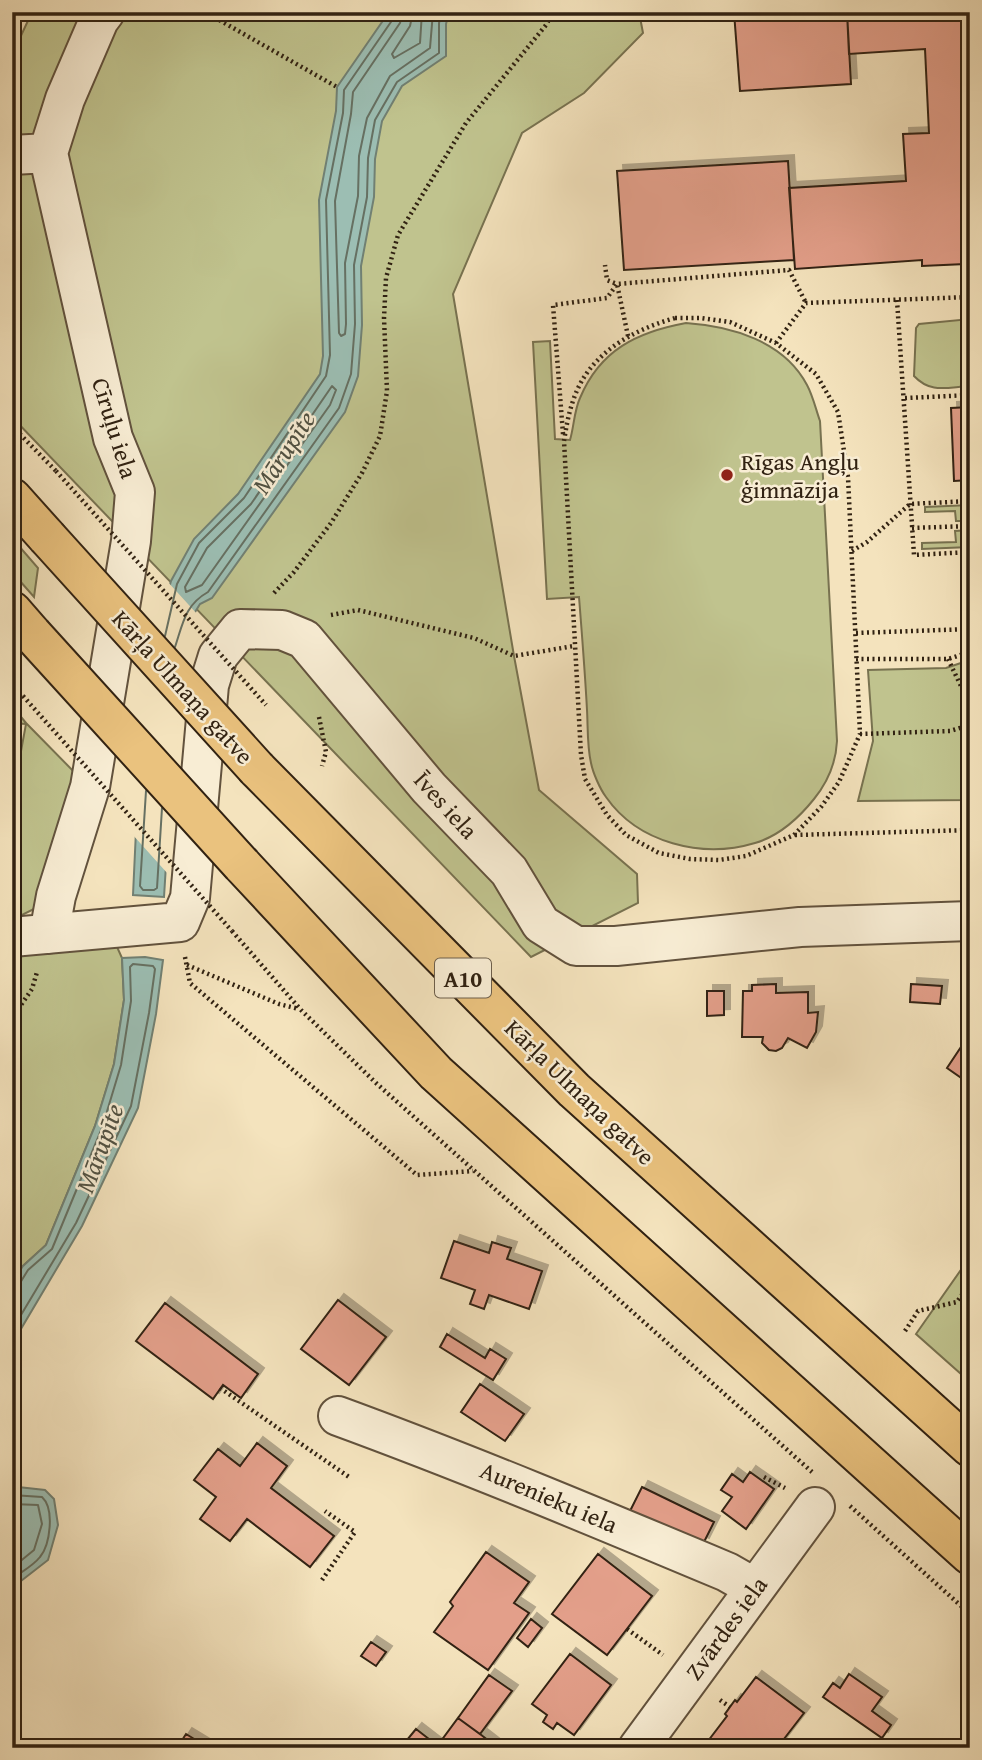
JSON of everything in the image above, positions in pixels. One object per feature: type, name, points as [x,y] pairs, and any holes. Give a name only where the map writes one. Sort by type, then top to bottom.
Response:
[{"type":"highway","name":"Kārļa Ulmaņa gatve","points":[[12,498],[257,769],[574,1090],[970,1447]]},
{"type":"highway","points":[[22,622],[242,865],[436,1073],[970,1555]]},
{"type":"street","name":"Cīruļu iela","points":[[30,936],[56,895],[90,787],[131,541],[135,492],[113,438],[30,154],[65,99],[99,20],[105,12]]},
{"type":"street","points":[[30,936],[180,922],[190,898],[209,685],[218,656],[240,629],[282,630],[304,639]]},
{"type":"street","name":"Īves iela","points":[[304,639],[429,788],[509,872],[541,924],[576,946],[616,946],[800,927],[970,921]]},
{"type":"street","name":"Aurenieku iela","points":[[338,1416],[478,1468],[727,1572],[755,1588]]},
{"type":"street","name":"Zvārdes iela","points":[[638,1748],[755,1588],[828,1497]]},
{"type":"path","points":[[205,12],[337,87]]},
{"type":"path","points":[[240,629],[294,572],[331,523],[380,436],[387,391],[384,318],[386,278],[398,235],[466,123],[554,12]]},
{"type":"path","points":[[605,265],[607,280],[617,284],[789,270],[806,303]]},
{"type":"path","points":[[617,284],[628,336]]},
{"type":"path","points":[[617,284],[607,298],[553,306],[564,441],[581,755],[585,779],[607,815],[626,835],[659,853],[690,859],[719,860],[746,856],[794,835],[970,830]]},
{"type":"path","points":[[806,303],[970,297]]},
{"type":"path","points":[[897,300],[914,555],[970,552]]},
{"type":"path","points":[[776,343],[806,303]]},
{"type":"path","points":[[564,441],[572,403],[595,361],[628,336],[649,325],[675,318],[730,322],[776,343],[816,374],[838,412],[848,477],[860,734],[839,782],[821,807],[794,835]]},
{"type":"path","points":[[905,398],[970,395]]},
{"type":"path","points":[[12,426],[56,471],[266,705]]},
{"type":"path","points":[[852,551],[867,542],[910,504],[970,502]]},
{"type":"path","points":[[912,528],[970,526]]},
{"type":"path","points":[[304,639],[323,617],[358,610],[474,638],[514,656],[574,646]]},
{"type":"path","points":[[856,633],[970,629]]},
{"type":"path","points":[[856,659],[948,659],[970,652]]},
{"type":"path","points":[[948,659],[970,705]]},
{"type":"path","points":[[12,683],[301,1010],[376,1083],[828,1497],[970,1614]]},
{"type":"path","points":[[860,734],[950,731],[970,725]]},
{"type":"path","points":[[322,766],[326,752]]},
{"type":"path","points":[[180,922],[190,983],[416,1175],[474,1171]]},
{"type":"path","points":[[12,1018],[32,989],[30,936]]},
{"type":"path","points":[[186,965],[279,1004],[301,1010]]},
{"type":"path","points":[[964,1240],[970,1244]]},
{"type":"path","points":[[905,1331],[918,1311],[957,1302],[970,1283]]},
{"type":"path","points":[[220,1388],[349,1477]]},
{"type":"path","points":[[322,1580],[355,1532],[325,1511]]},
{"type":"green space","points":[[32,12],[639,12],[643,33],[584,93],[522,133],[453,294],[539,790],[637,874],[638,903],[531,957],[12,417],[12,55]]},
{"type":"green space","points":[[970,319],[970,386],[940,388],[920,382],[914,376],[916,328],[919,324]]},
{"type":"green space","points":[[686,323],[738,332],[785,357],[807,385],[820,421],[837,741],[835,757],[823,786],[795,820],[764,840],[735,848],[693,848],[653,836],[619,813],[606,797],[593,771],[588,743],[579,597],[547,599],[533,342],[550,341],[555,439],[570,440],[576,408],[588,381],[598,367],[622,346],[636,338]]},
{"type":"green space","points":[[970,505],[970,521],[956,521],[955,511],[925,512],[925,507]]},
{"type":"green space","points":[[970,530],[970,547],[922,549],[922,543],[956,542],[955,531]]},
{"type":"green space","points":[[12,538],[38,568],[34,597],[12,572]]},
{"type":"green space","points":[[970,660],[970,800],[858,801],[873,741],[868,670],[946,668]]},
{"type":"green space","points":[[12,706],[83,781],[38,907],[12,920],[12,800],[26,724],[12,723]]},
{"type":"green space","points":[[113,938],[122,958],[124,1000],[114,1064],[95,1126],[46,1245],[23,1266],[12,1282],[12,946]]},
{"type":"green space","points":[[965,1264],[970,1267],[970,1382],[916,1334]]},
{"type":"water","name":"Mārupīte","points":[[389,12],[449,12],[446,24],[446,56],[402,86],[382,121],[375,159],[374,197],[361,266],[362,325],[358,376],[345,412],[212,598],[200,604],[192,617],[179,656],[164,897],[133,895],[137,809],[159,623],[171,581],[194,539],[238,494],[320,374],[323,356],[319,200],[336,111],[337,87]]},
{"type":"water","name":"Mārupīte","points":[[145,957],[163,960],[138,1108],[82,1226],[12,1344],[12,1282],[23,1266],[46,1245],[95,1126],[114,1064],[124,1000],[122,958]]},
{"type":"water","points":[[18,1487],[45,1490],[54,1499],[58,1525],[48,1560],[12,1588],[12,1489]]},
{"type":"pier","points":[[167,581],[198,615],[177,670],[178,763],[172,801],[168,874],[132,834],[156,623]]},
{"type":"building","points":[[734,12],[847,12],[851,84],[740,91]]},
{"type":"building","points":[[847,12],[970,12],[970,260],[964,260],[965,264],[922,266],[922,260],[795,269],[789,188],[906,181],[903,134],[929,133],[925,49],[849,54]]},
{"type":"building","points":[[788,161],[794,260],[624,270],[617,171]]},
{"type":"building","points":[[970,407],[970,480],[954,481],[951,408]]},
{"type":"building","points":[[776,984],[776,993],[808,992],[808,1013],[818,1012],[816,1032],[807,1048],[788,1038],[782,1048],[769,1050],[762,1043],[763,1037],[742,1037],[743,991],[752,991],[752,985]]},
{"type":"building","points":[[911,984],[942,986],[940,1004],[910,1002]]},
{"type":"building","points":[[707,991],[724,991],[724,1015],[707,1016]]},
{"type":"building","points":[[967,1038],[970,1039],[970,1084],[947,1068]]},
{"type":"building","points":[[454,1241],[489,1253],[492,1242],[511,1248],[507,1259],[542,1271],[529,1309],[489,1295],[484,1309],[470,1304],[475,1290],[441,1278]]},
{"type":"building","points":[[338,1300],[386,1337],[349,1385],[301,1349]]},
{"type":"building","points":[[165,1303],[258,1374],[241,1398],[223,1385],[213,1399],[136,1341]]},
{"type":"building","points":[[447,1334],[485,1358],[490,1349],[506,1359],[493,1380],[440,1347]]},
{"type":"building","points":[[480,1384],[524,1414],[505,1441],[461,1412]]},
{"type":"building","points":[[257,1443],[287,1466],[271,1488],[334,1536],[310,1567],[247,1519],[230,1541],[200,1519],[216,1497],[194,1480],[218,1449],[240,1466]]},
{"type":"building","points":[[750,1472],[774,1489],[746,1529],[722,1511],[732,1497],[721,1490],[732,1474],[743,1482]]},
{"type":"building","points":[[642,1487],[714,1522],[703,1544],[629,1513]]},
{"type":"building","points":[[486,1552],[529,1582],[514,1603],[529,1613],[488,1670],[434,1632],[453,1606],[450,1602]]},
{"type":"building","points":[[598,1554],[652,1596],[607,1655],[552,1614]]},
{"type":"building","points":[[531,1619],[542,1628],[528,1647],[517,1638]]},
{"type":"building","points":[[371,1642],[386,1652],[376,1666],[361,1656]]},
{"type":"building","points":[[570,1654],[611,1685],[574,1735],[557,1723],[553,1729],[543,1722],[547,1715],[532,1704]]},
{"type":"building","points":[[849,1674],[882,1697],[872,1711],[891,1725],[882,1738],[823,1697],[833,1683],[840,1688]]},
{"type":"building","points":[[489,1675],[512,1691],[480,1734],[458,1718]]},
{"type":"building","points":[[756,1677],[804,1713],[777,1748],[717,1748],[708,1741],[727,1716],[725,1714],[735,1700],[737,1702]]},
{"type":"building","points":[[458,1718],[498,1748],[442,1748],[438,1745]]},
{"type":"building","points":[[416,1729],[438,1746],[437,1748],[402,1746]]},
{"type":"building","points":[[186,1734],[209,1748],[177,1748]]},
{"type":"place","name":"Rīgas Angļu ģimnāzija","points":[[727,475]]}]
